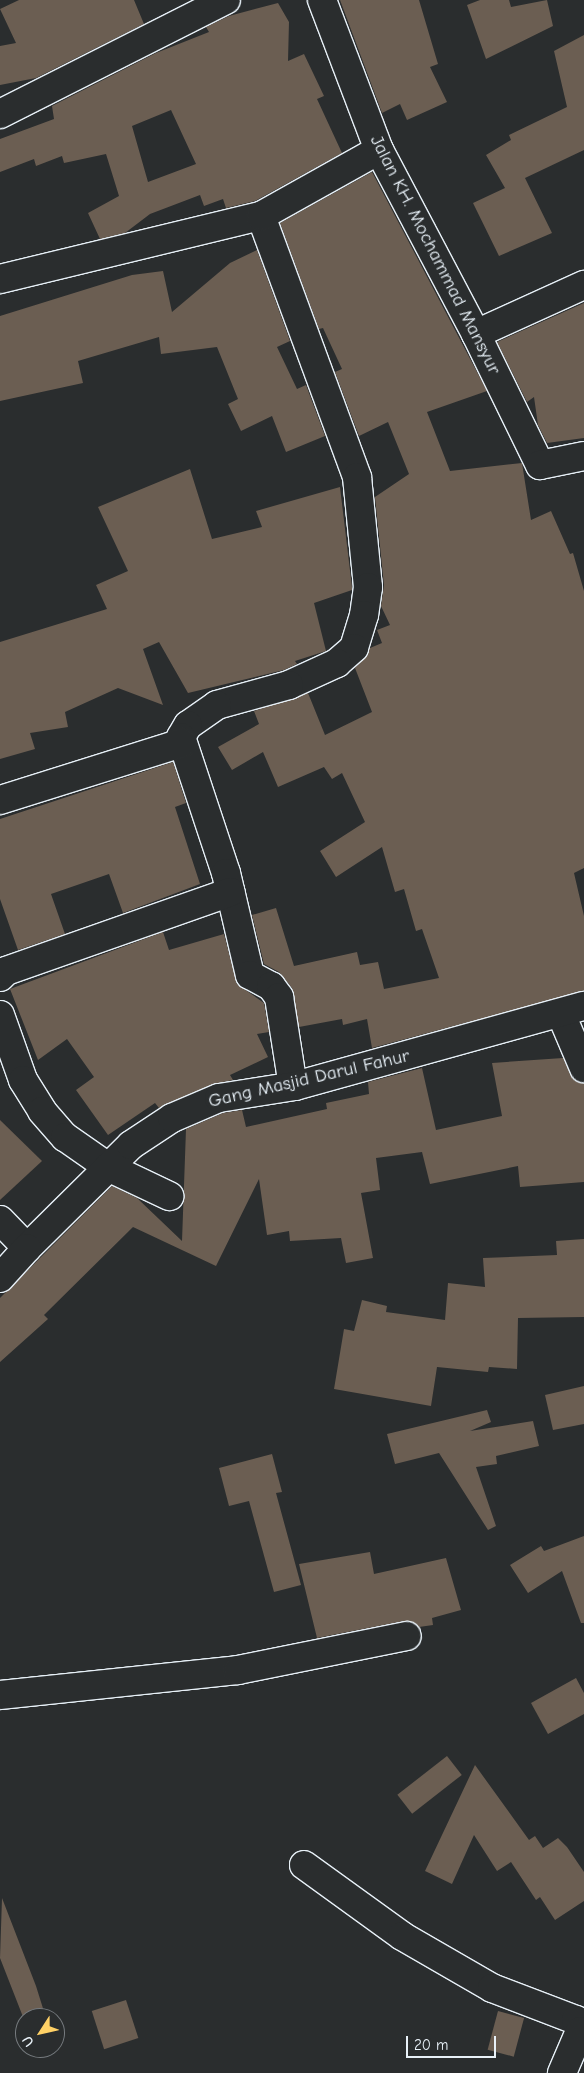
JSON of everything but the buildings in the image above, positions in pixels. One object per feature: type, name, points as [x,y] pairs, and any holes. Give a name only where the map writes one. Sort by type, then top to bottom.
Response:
[{"type":"street","points":[[0,114],[226,0]]},
{"type":"street","name":"Jalan KH. Mochammad Mansyur","points":[[322,0],[379,150],[476,334],[540,465],[584,456]]},
{"type":"street","points":[[0,279],[261,216],[379,150]]},
{"type":"street","points":[[261,216],[357,477],[368,587],[364,615],[354,648],[337,663],[289,685],[217,705],[188,725],[182,743],[230,892],[250,975],[271,986],[279,997],[293,1086]]},
{"type":"street","points":[[476,334],[584,285]]},
{"type":"street","points":[[0,800],[182,743]]},
{"type":"street","points":[[0,977],[6,971],[230,892]]},
{"type":"street","points":[[573,1010],[584,1068]]},
{"type":"street","name":"Gang Masjid Darul Fahur","points":[[0,1278],[27,1248],[131,1145],[194,1107],[244,1092],[293,1086],[573,1010]]},
{"type":"street","points":[[0,1016],[23,1080],[42,1111],[66,1137],[108,1168],[169,1196]]},
{"type":"street","points":[[0,1220],[27,1248]]},
{"type":"street","points":[[0,1695],[238,1670],[407,1636]]},
{"type":"street","points":[[304,1866],[402,1936],[492,1988],[576,2020],[580,2031],[562,2073]]}]
